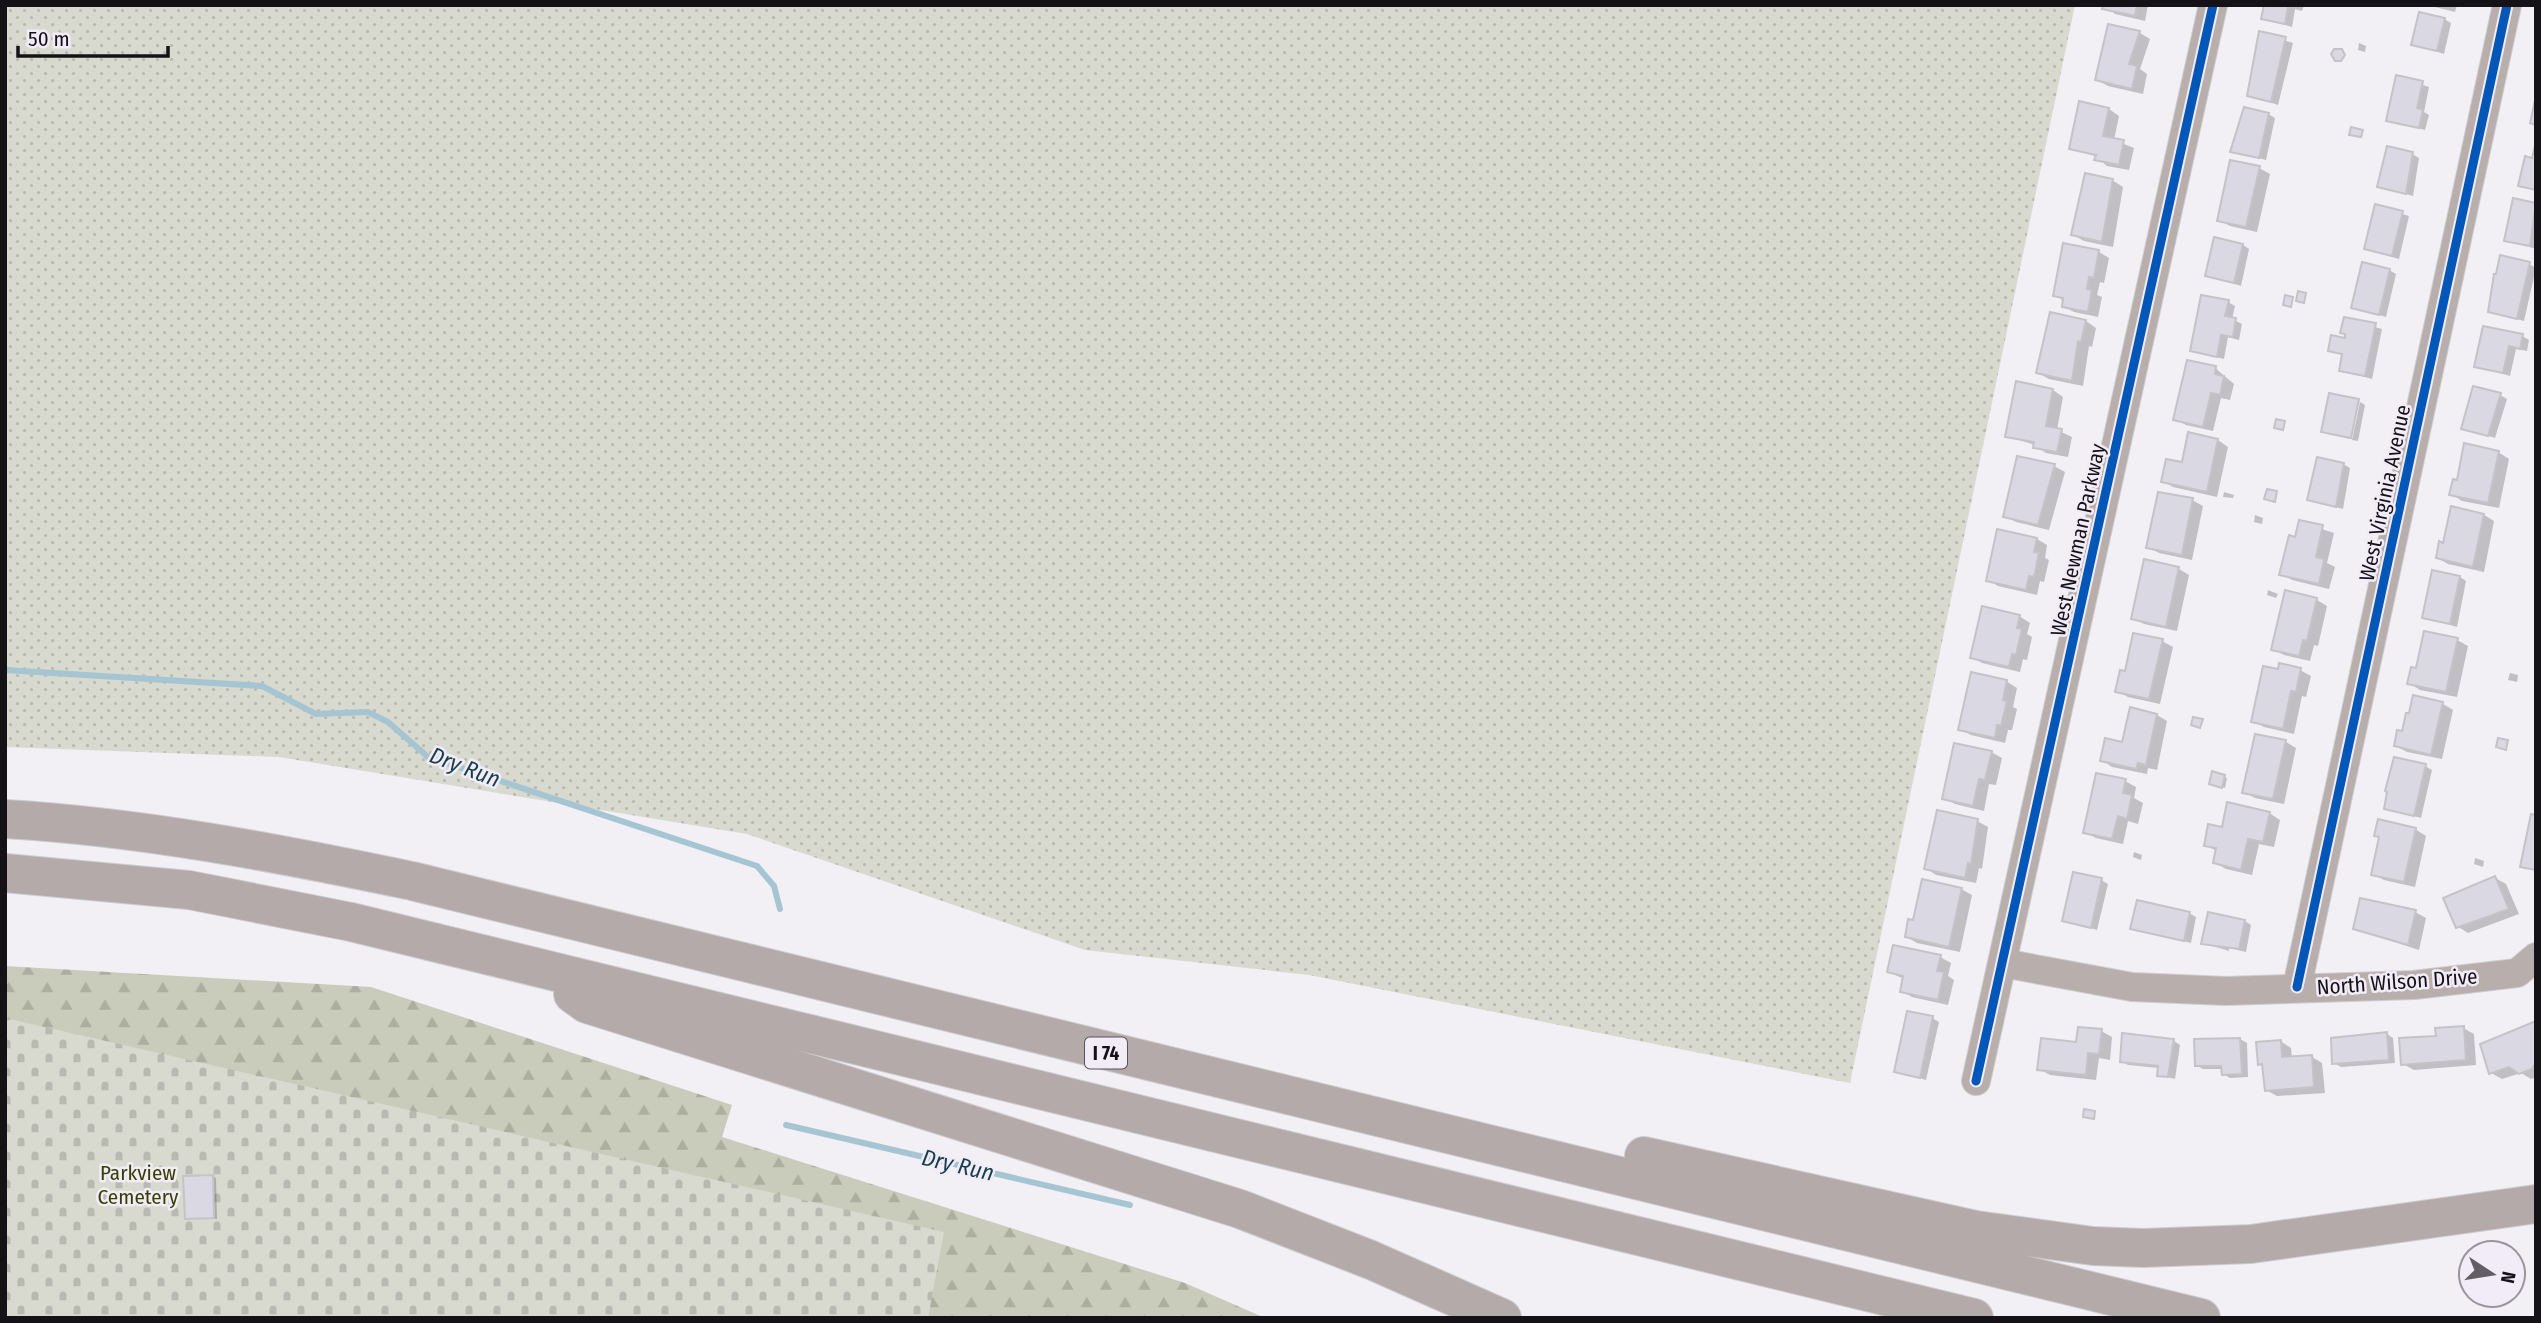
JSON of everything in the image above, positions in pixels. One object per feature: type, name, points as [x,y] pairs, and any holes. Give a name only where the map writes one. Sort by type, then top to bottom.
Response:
[{"type":"highway","name":"I 74","points":[[5,818],[65,822],[220,844],[345,867],[2201,1318]]},
{"type":"highway","points":[[5,873],[189,890],[351,922],[1974,1318]]},
{"type":"highway","points":[[533,966],[587,1004],[1240,1209],[1371,1260],[1503,1318]]},
{"type":"highway","points":[[1016,1028],[1184,1066],[1717,1172],[1976,1230],[2056,1243],[2143,1248],[2251,1244],[2536,1204]]},
{"type":"street","name":"West Newman Parkway","points":[[1976,1082],[2213,5]]},
{"type":"street","name":"West Virginia Avenue","points":[[2297,987],[2507,5]]},
{"type":"street","name":"North Wilson Drive","points":[[2003,963],[2132,987],[2226,991],[2414,985],[2517,973],[2536,957]]},
{"type":"green space","points":[[5,5],[2075,5],[1850,1083],[1309,975],[1085,950],[747,834],[279,757],[5,747]]},
{"type":"green space","points":[[5,966],[371,987],[732,1105],[722,1137],[1185,1283],[1265,1318],[761,1318],[5,1039]]},
{"type":"green space","name":"Parkview Cemetery","points":[[5,1018],[944,1232],[928,1318],[5,1318]]},
{"type":"building","points":[[2103,5],[2137,5],[2135,16],[2102,9]]},
{"type":"building","points":[[2264,5],[2296,5],[2296,8],[2288,7],[2285,24],[2261,19]]},
{"type":"building","points":[[2419,12],[2445,18],[2437,51],[2411,45]]},
{"type":"building","points":[[2108,24],[2140,31],[2129,64],[2137,66],[2132,89],[2095,80]]},
{"type":"building","points":[[2259,31],[2286,37],[2271,102],[2247,96]]},
{"type":"building","points":[[2334,49],[2342,49],[2345,55],[2341,61],[2335,61],[2331,54]]},
{"type":"building","points":[[2396,75],[2423,81],[2417,108],[2423,110],[2419,128],[2386,121]]},
{"type":"building","points":[[2536,96],[2536,125],[2530,123]]},
{"type":"building","points":[[2079,101],[2109,108],[2103,136],[2124,140],[2119,165],[2094,160],[2096,155],[2069,149]]},
{"type":"building","points":[[2244,107],[2269,113],[2259,158],[2230,152]]},
{"type":"building","points":[[2351,127],[2363,130],[2361,137],[2349,135]]},
{"type":"building","points":[[2536,141],[2536,190],[2518,186],[2525,156],[2532,158]]},
{"type":"building","points":[[2387,146],[2413,152],[2406,194],[2377,187]]},
{"type":"building","points":[[2230,160],[2260,166],[2246,227],[2217,221]]},
{"type":"building","points":[[2085,173],[2113,179],[2102,242],[2071,235]]},
{"type":"building","points":[[2513,198],[2536,203],[2530,246],[2504,241]]},
{"type":"building","points":[[2375,204],[2403,211],[2392,256],[2364,249]]},
{"type":"building","points":[[2214,237],[2243,244],[2234,283],[2205,276]]},
{"type":"building","points":[[2063,243],[2099,250],[2094,278],[2089,277],[2087,289],[2092,290],[2088,312],[2062,307],[2063,298],[2053,296]]},
{"type":"building","points":[[2500,255],[2530,262],[2517,319],[2488,312]]},
{"type":"building","points":[[2362,262],[2390,269],[2379,315],[2351,308]]},
{"type":"building","points":[[2298,291],[2306,293],[2304,303],[2296,301]]},
{"type":"building","points":[[2201,295],[2229,300],[2225,316],[2236,318],[2233,337],[2221,335],[2217,357],[2190,351]]},
{"type":"building","points":[[2285,295],[2293,297],[2291,307],[2283,305]]},
{"type":"building","points":[[2050,312],[2086,320],[2081,342],[2078,341],[2072,381],[2036,373]]},
{"type":"building","points":[[2344,317],[2376,323],[2365,376],[2339,371],[2342,354],[2328,351],[2331,335],[2345,338],[2345,334],[2340,333]]},
{"type":"building","points":[[2483,326],[2523,334],[2520,349],[2509,346],[2503,373],[2474,367]]},
{"type":"building","points":[[2187,360],[2216,366],[2215,374],[2224,376],[2220,395],[2211,393],[2203,427],[2173,420]]},
{"type":"building","points":[[2016,381],[2053,389],[2046,426],[2062,429],[2057,452],[2033,448],[2034,442],[2005,437]]},
{"type":"building","points":[[2473,386],[2501,393],[2488,436],[2461,429]]},
{"type":"building","points":[[2329,393],[2359,399],[2351,438],[2321,432]]},
{"type":"building","points":[[2276,419],[2285,421],[2283,430],[2274,428]]},
{"type":"building","points":[[2188,432],[2218,439],[2207,492],[2161,482],[2166,459],[2182,462]]},
{"type":"building","points":[[2464,443],[2499,451],[2488,503],[2449,495],[2453,479],[2457,480]]},
{"type":"building","points":[[2017,456],[2055,464],[2038,525],[2003,517]]},
{"type":"building","points":[[2317,457],[2344,463],[2336,507],[2307,500]]},
{"type":"building","points":[[2267,489],[2277,491],[2275,502],[2264,499]]},
{"type":"building","points":[[2158,492],[2193,498],[2182,555],[2146,548]]},
{"type":"building","points":[[2451,506],[2484,514],[2473,567],[2436,558],[2439,541],[2443,543]]},
{"type":"building","points":[[2299,520],[2323,525],[2316,557],[2324,559],[2319,584],[2279,575],[2289,535],[2295,537]]},
{"type":"building","points":[[1997,529],[2037,538],[2034,552],[2039,553],[2034,577],[2029,576],[2026,590],[1986,581]]},
{"type":"building","points":[[2144,559],[2179,567],[2166,627],[2131,619]]},
{"type":"building","points":[[2432,570],[2460,576],[2450,624],[2422,618]]},
{"type":"building","points":[[2285,590],[2317,598],[2307,641],[2303,640],[2299,656],[2271,650]]},
{"type":"building","points":[[1982,606],[2020,615],[2017,628],[2022,629],[2016,655],[2012,654],[2009,667],[1970,658]]},
{"type":"building","points":[[2424,631],[2458,638],[2446,692],[2407,684],[2411,667],[2416,668]]},
{"type":"building","points":[[2133,633],[2163,639],[2149,699],[2115,692],[2120,670],[2125,671]]},
{"type":"building","points":[[2279,663],[2301,668],[2296,692],[2291,691],[2283,729],[2251,722],[2263,666],[2278,669]]},
{"type":"building","points":[[1971,672],[2007,680],[2003,700],[2007,701],[2001,726],[1997,725],[1995,738],[1958,730]]},
{"type":"building","points":[[2413,695],[2443,702],[2431,755],[2394,746],[2397,730],[2402,731]]},
{"type":"building","points":[[2130,707],[2157,714],[2146,765],[2138,763],[2136,769],[2100,761],[2105,738],[2122,742]]},
{"type":"building","points":[[2193,717],[2203,719],[2200,728],[2191,725]]},
{"type":"building","points":[[2255,734],[2286,740],[2273,799],[2242,793]]},
{"type":"building","points":[[2498,738],[2508,740],[2506,750],[2496,747]]},
{"type":"building","points":[[1954,743],[1992,751],[1985,780],[1979,779],[1973,806],[1942,799]]},
{"type":"building","points":[[2394,757],[2426,764],[2414,816],[2384,809],[2385,791]]},
{"type":"building","points":[[2212,771],[2225,775],[2222,788],[2209,784]]},
{"type":"building","points":[[2096,773],[2126,779],[2123,793],[2132,795],[2127,819],[2118,816],[2112,839],[2083,833]]},
{"type":"building","points":[[2227,802],[2270,812],[2263,842],[2248,839],[2241,870],[2213,863],[2216,848],[2204,846],[2208,824],[2222,827]]},
{"type":"building","points":[[1937,810],[1978,819],[1971,864],[1968,863],[1965,878],[1924,869]]},
{"type":"building","points":[[2531,814],[2536,815],[2536,870],[2520,867]]},
{"type":"building","points":[[2378,819],[2416,828],[2404,882],[2371,875],[2379,837],[2374,836]]},
{"type":"building","points":[[2073,872],[2102,878],[2091,928],[2062,921]]},
{"type":"building","points":[[2495,876],[2509,909],[2456,928],[2443,898]]},
{"type":"building","points":[[1922,879],[1962,888],[1949,947],[1905,937],[1908,919],[1913,920]]},
{"type":"building","points":[[2360,898],[2416,910],[2408,945],[2353,929]]},
{"type":"building","points":[[2137,900],[2190,912],[2184,941],[2130,929]]},
{"type":"building","points":[[2208,912],[2245,920],[2239,949],[2201,944]]},
{"type":"building","points":[[1893,945],[1941,955],[1937,971],[1944,972],[1938,1000],[1900,992],[1903,976],[1887,972]]},
{"type":"building","points":[[1907,1011],[1933,1016],[1920,1078],[1894,1072]]},
{"type":"building","points":[[2536,1021],[2536,1062],[2532,1069],[2519,1074],[2509,1067],[2489,1074],[2480,1044]]},
{"type":"building","points":[[2464,1026],[2466,1060],[2401,1065],[2399,1038],[2436,1036],[2435,1028]]},
{"type":"building","points":[[2078,1027],[2102,1029],[2099,1054],[2088,1053],[2086,1075],[2037,1070],[2041,1038],[2076,1042]]},
{"type":"building","points":[[2387,1032],[2389,1060],[2332,1064],[2331,1038]]},
{"type":"building","points":[[2122,1033],[2174,1039],[2168,1077],[2157,1076],[2158,1066],[2120,1062]]},
{"type":"building","points":[[2240,1038],[2242,1074],[2222,1075],[2221,1066],[2195,1066],[2194,1039]]},
{"type":"building","points":[[2281,1040],[2282,1057],[2312,1055],[2314,1087],[2265,1091],[2262,1064],[2258,1065],[2256,1042]]},
{"type":"building","points":[[2084,1109],[2095,1111],[2094,1119],[2083,1117]]},
{"type":"building","points":[[213,1175],[214,1218],[185,1219],[183,1176]]},
{"type":"waterway","name":"Dry Run","points":[[5,670],[262,686],[316,714],[368,712],[388,722],[428,757],[757,866],[774,886],[780,909]]},
{"type":"waterway","name":"Dry Run","points":[[786,1125],[1130,1205]]},
{"type":"cycle path","points":[[1976,1081],[2213,5]]},
{"type":"cycle path","points":[[2297,987],[2507,5]]}]
